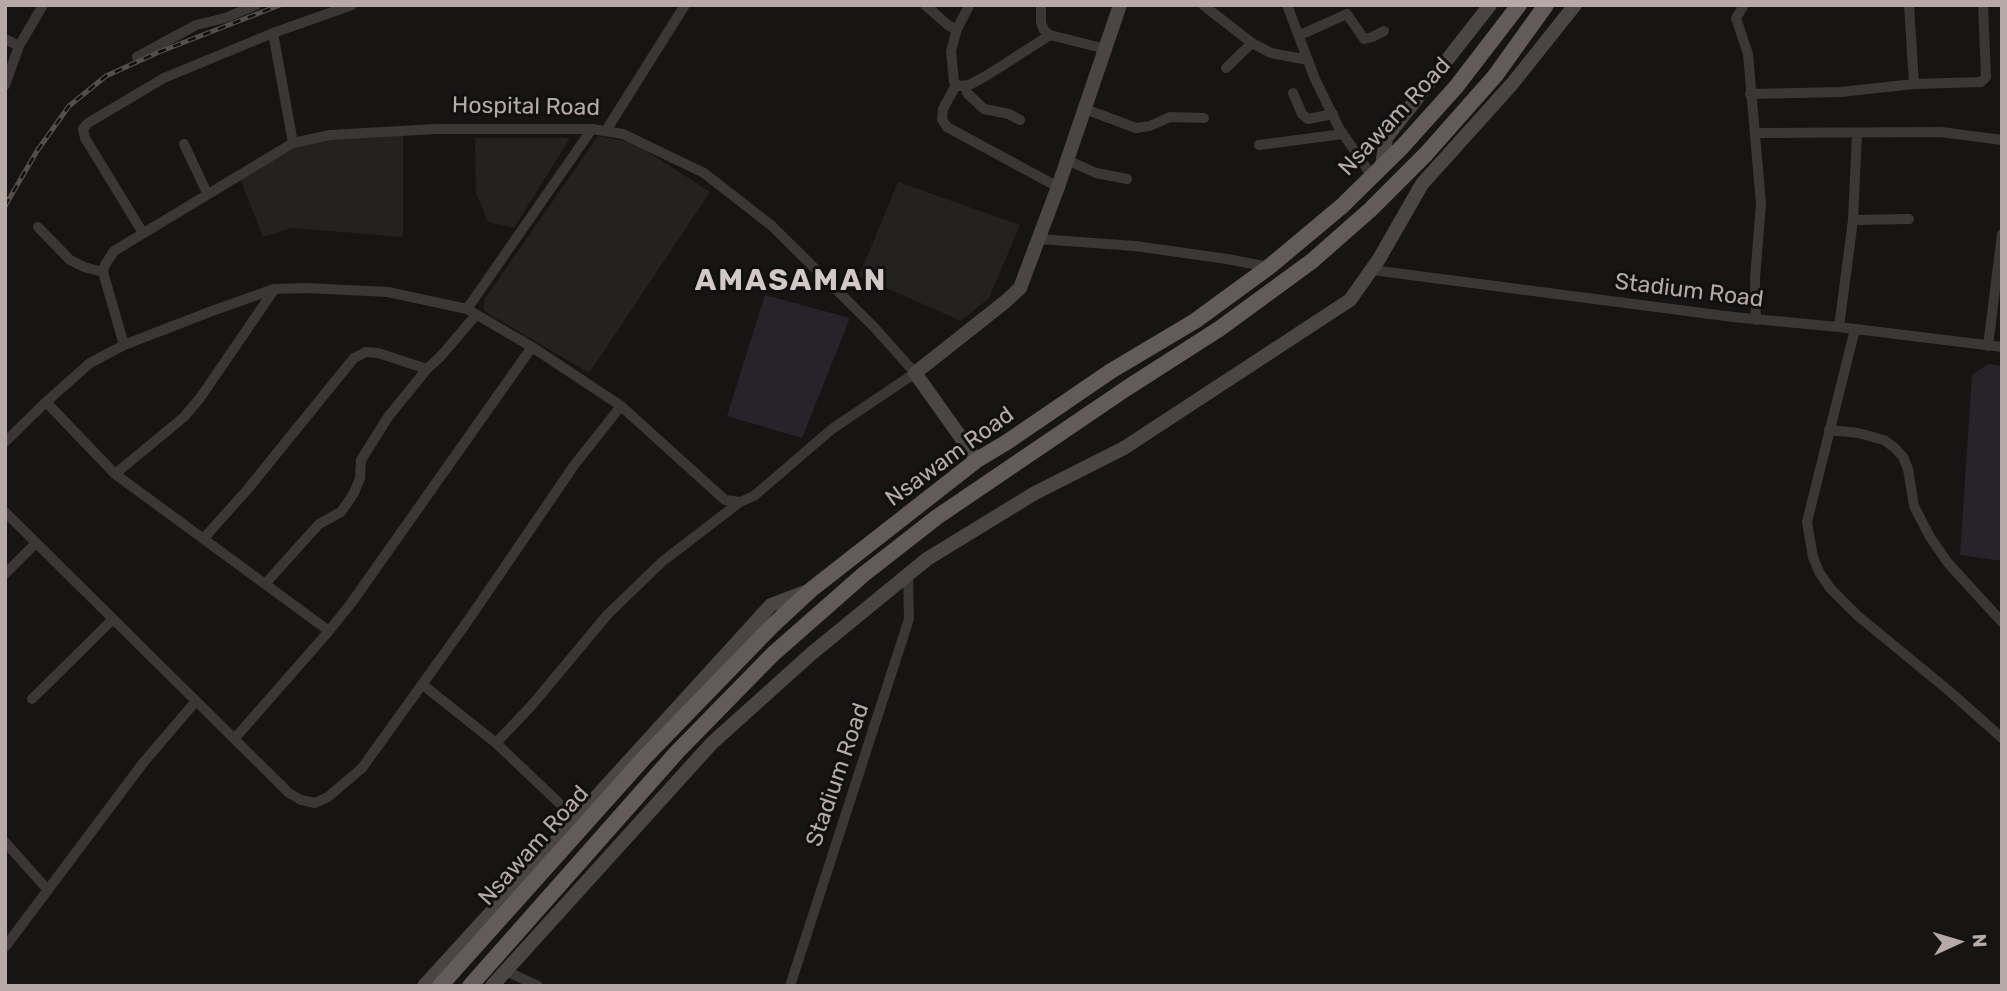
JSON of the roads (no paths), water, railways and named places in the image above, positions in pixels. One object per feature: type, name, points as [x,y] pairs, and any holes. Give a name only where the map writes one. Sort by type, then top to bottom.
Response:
[{"type":"highway","name":"Nsawam Road","points":[[440,986],[683,716],[772,626],[813,589],[977,460],[1111,371],[1195,321],[1269,267],[1342,206],[1377,171],[1456,87],[1519,5]]},
{"type":"highway","name":"Nsawam Road","points":[[470,986],[677,752],[773,654],[864,574],[937,517],[1219,329],[1312,261],[1371,209],[1426,153],[1496,76],[1546,5]]},
{"type":"main road","points":[[915,373],[1020,288],[1058,187],[1120,5]]},
{"type":"main road","points":[[1377,171],[1387,138],[1490,5]]},
{"type":"main road","points":[[492,986],[712,743],[811,654],[927,559],[1035,493],[1124,448],[1350,300],[1372,270],[1422,184],[1512,83],[1575,5]]},
{"type":"main road","name":"Hospital Road","points":[[915,373],[977,460]]},
{"type":"main road","points":[[424,986],[771,605],[813,589]]},
{"type":"street","points":[[5,85],[19,46],[43,5]]},
{"type":"street","points":[[137,57],[196,25],[225,18],[256,5]]},
{"type":"street","points":[[142,233],[85,138],[83,130],[88,123],[164,78],[273,33],[352,5]]},
{"type":"street","points":[[607,130],[685,5]]},
{"type":"street","points":[[925,5],[949,26],[957,29]]},
{"type":"street","points":[[1041,5],[1041,23],[1049,35],[1106,49]]},
{"type":"street","points":[[1203,5],[1252,43],[1271,53],[1308,60]]},
{"type":"street","points":[[1287,5],[1308,60],[1343,134],[1377,171]]},
{"type":"street","points":[[1744,5],[1736,18],[1748,54],[1761,204],[1755,278],[1756,320]]},
{"type":"street","points":[[1909,5],[1914,84]]},
{"type":"street","points":[[1750,94],[1841,92],[1914,84],[1984,81],[1983,5]]},
{"type":"street","points":[[969,6],[963,14],[951,51],[960,85],[984,109],[1009,114],[1020,120]]},
{"type":"street","points":[[1300,35],[1347,15],[1364,38],[1384,31]]},
{"type":"street","points":[[273,33],[293,143]]},
{"type":"street","points":[[1049,35],[986,76],[960,85],[943,109],[942,118],[947,127],[1058,187]]},
{"type":"street","points":[[5,40],[19,46]]},
{"type":"street","points":[[1226,68],[1252,43]]},
{"type":"street","points":[[1293,93],[1302,114],[1308,119],[1333,114]]},
{"type":"street","points":[[1085,109],[1136,128],[1150,126],[1170,117],[1204,118]]},
{"type":"street","name":"Hospital Road","points":[[103,272],[104,265],[114,251],[293,143],[330,135],[436,129],[607,130],[623,134],[704,173],[772,226],[874,327],[915,373]]},
{"type":"street","points":[[265,584],[319,524],[341,512],[357,486],[361,460],[388,417],[441,356],[592,129]]},
{"type":"street","points":[[1755,133],[1941,132],[2002,140]]},
{"type":"street","points":[[1259,145],[1343,134]]},
{"type":"street","points":[[1839,327],[1853,220],[1857,134]]},
{"type":"street","points":[[184,144],[207,193]]},
{"type":"street","points":[[1067,160],[1096,173],[1127,179]]},
{"type":"street","points":[[1853,220],[1909,219]]},
{"type":"street","points":[[38,227],[70,260],[103,272],[124,345]]},
{"type":"street","points":[[1988,346],[2002,234]]},
{"type":"street","points":[[1039,239],[1135,246],[1227,258],[1269,267]]},
{"type":"street","name":"Stadium Road","points":[[1372,270],[1756,320],[2002,347]]},
{"type":"street","points":[[115,474],[184,417],[200,398],[274,289]]},
{"type":"street","points":[[5,442],[90,363],[124,345],[274,289],[388,292],[471,312],[532,348],[621,406],[725,500],[740,502]]},
{"type":"street","points":[[1855,329],[1807,522],[1812,557],[1830,588],[1868,624],[2002,738]]},
{"type":"street","points":[[235,738],[329,631],[532,348]]},
{"type":"street","points":[[204,538],[247,490],[354,358],[366,352],[378,353],[427,369]]},
{"type":"street","points":[[496,743],[532,705],[608,614],[663,561],[740,502],[754,496],[832,429],[915,373]]},
{"type":"street","points":[[46,402],[115,474],[329,631]]},
{"type":"street","points":[[5,512],[289,793],[301,800],[315,803],[328,797],[362,768],[424,684],[575,464],[621,406]]},
{"type":"street","points":[[1829,430],[1858,433],[1884,440],[1895,448],[1908,469],[1914,506],[1930,537],[1948,563],[2002,622]]},
{"type":"street","points":[[5,575],[36,543]]},
{"type":"street","name":"Stadium Road","points":[[790,986],[909,619],[908,575]]},
{"type":"street","points":[[32,699],[113,619]]},
{"type":"street","points":[[424,684],[496,743],[576,819]]},
{"type":"street","points":[[5,947],[143,763],[196,701]]},
{"type":"street","points":[[5,842],[47,889]]},
{"type":"street","points":[[506,971],[538,986]]},
{"type":"railway","points":[[5,206],[37,151],[69,106],[106,76],[159,52],[280,5]]},
{"type":"district","name":"AMASAMAN","points":[[791,281]]}]
